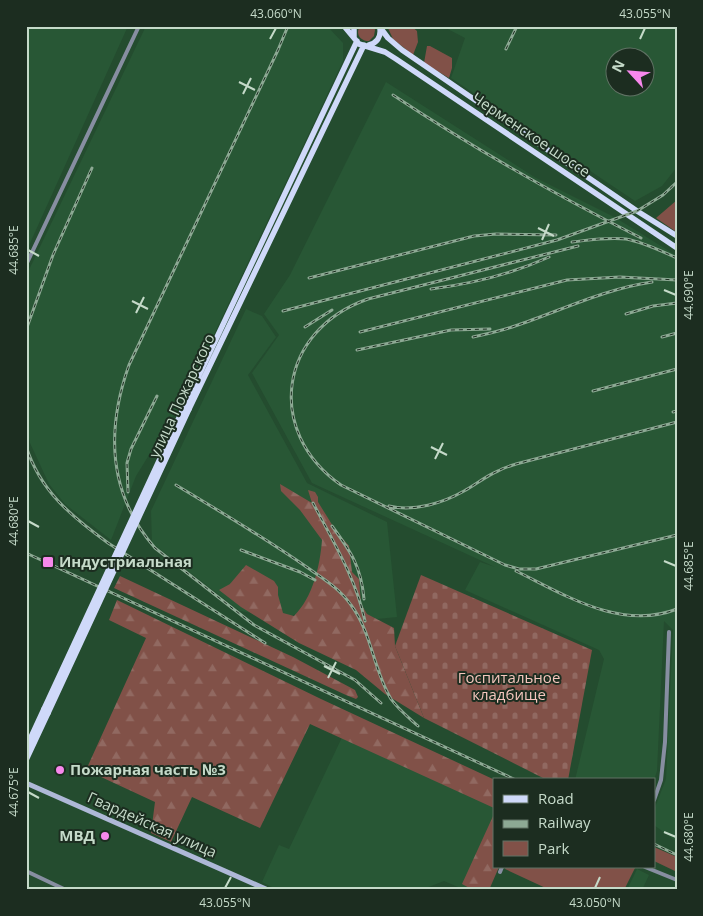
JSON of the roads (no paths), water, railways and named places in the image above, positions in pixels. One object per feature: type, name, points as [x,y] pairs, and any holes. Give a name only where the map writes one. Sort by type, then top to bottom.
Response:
[{"type":"main road","name":"Черменское шоссе","points":[[344,26],[356,40],[385,52],[396,59],[677,248]]},
{"type":"main road","points":[[354,26],[353,32],[356,40]]},
{"type":"main road","name":"Черменское шоссе","points":[[366,45],[378,40],[380,27]]},
{"type":"main road","name":"Черменское шоссе","points":[[380,27],[388,38],[402,50],[637,211],[677,236]]},
{"type":"main road","name":"улица Пожарского","points":[[26,760],[46,711],[356,40]]},
{"type":"main road","name":"улица Пожарского","points":[[187,408],[366,45]]},
{"type":"main road","name":"улица Пожарского","points":[[26,748],[46,711]]},
{"type":"street","points":[[26,266],[139,26]]},
{"type":"street","points":[[656,794],[661,780],[665,742],[669,632]]},
{"type":"street","name":"Гвардейская улица","points":[[26,783],[268,890]]},
{"type":"street","points":[[647,868],[677,880]]},
{"type":"street","points":[[26,871],[66,890]]},
{"type":"street","points":[[253,890],[256,884]]},
{"type":"railway","points":[[288,26],[129,365],[117,413],[116,461],[120,484],[128,506],[139,527],[155,548],[254,625],[355,680],[381,703]]},
{"type":"railway","points":[[506,49],[517,26]]},
{"type":"railway","points":[[393,95],[515,170],[641,238]]},
{"type":"railway","points":[[26,330],[53,255],[92,168]]},
{"type":"railway","points":[[283,311],[557,240],[637,211],[663,195],[677,182]]},
{"type":"railway","points":[[309,278],[474,236],[496,234],[556,235]]},
{"type":"railway","points":[[572,242],[626,239],[645,244],[677,258]]},
{"type":"railway","points":[[578,246],[368,299],[338,314],[315,334],[300,357],[292,383],[292,411],[300,438],[316,463],[341,485],[505,565],[519,569],[536,569],[677,535]]},
{"type":"railway","points":[[431,289],[491,277],[549,257]]},
{"type":"railway","points":[[360,332],[567,280],[620,277],[677,280]]},
{"type":"railway","points":[[473,337],[510,328],[617,290],[652,282]]},
{"type":"railway","points":[[626,314],[653,306],[677,303]]},
{"type":"railway","points":[[305,327],[332,310]]},
{"type":"railway","points":[[357,350],[451,330],[490,329]]},
{"type":"railway","points":[[662,337],[677,333]]},
{"type":"railway","points":[[593,391],[677,369]]},
{"type":"railway","points":[[128,492],[127,463],[131,449],[157,396]]},
{"type":"railway","points":[[673,412],[677,411]]},
{"type":"railway","points":[[389,506],[408,508],[438,503],[509,466],[677,422]]},
{"type":"railway","points":[[26,446],[32,462],[48,489],[82,523],[108,543],[265,643]]},
{"type":"railway","points":[[176,485],[276,546],[337,589],[351,605],[364,627],[380,676],[391,699],[418,726]]},
{"type":"railway","points":[[313,503],[350,575],[365,621]]},
{"type":"railway","points":[[332,526],[345,544],[358,568],[364,599]]},
{"type":"railway","points":[[241,550],[300,572],[315,580]]},
{"type":"railway","points":[[26,553],[512,778]]},
{"type":"railway","points":[[516,571],[574,599],[614,613],[635,616],[656,615],[677,609]]},
{"type":"railway","points":[[656,845],[677,855]]},
{"type":"place","name":"Индустриальная","points":[[48,562]]},
{"type":"place","name":"Пожарная часть №3","points":[[60,770]]},
{"type":"place","name":"МВД","points":[[105,836]]},
{"type":"park label","name":"Госпитальное кладбище","points":[[509,686]]}]
